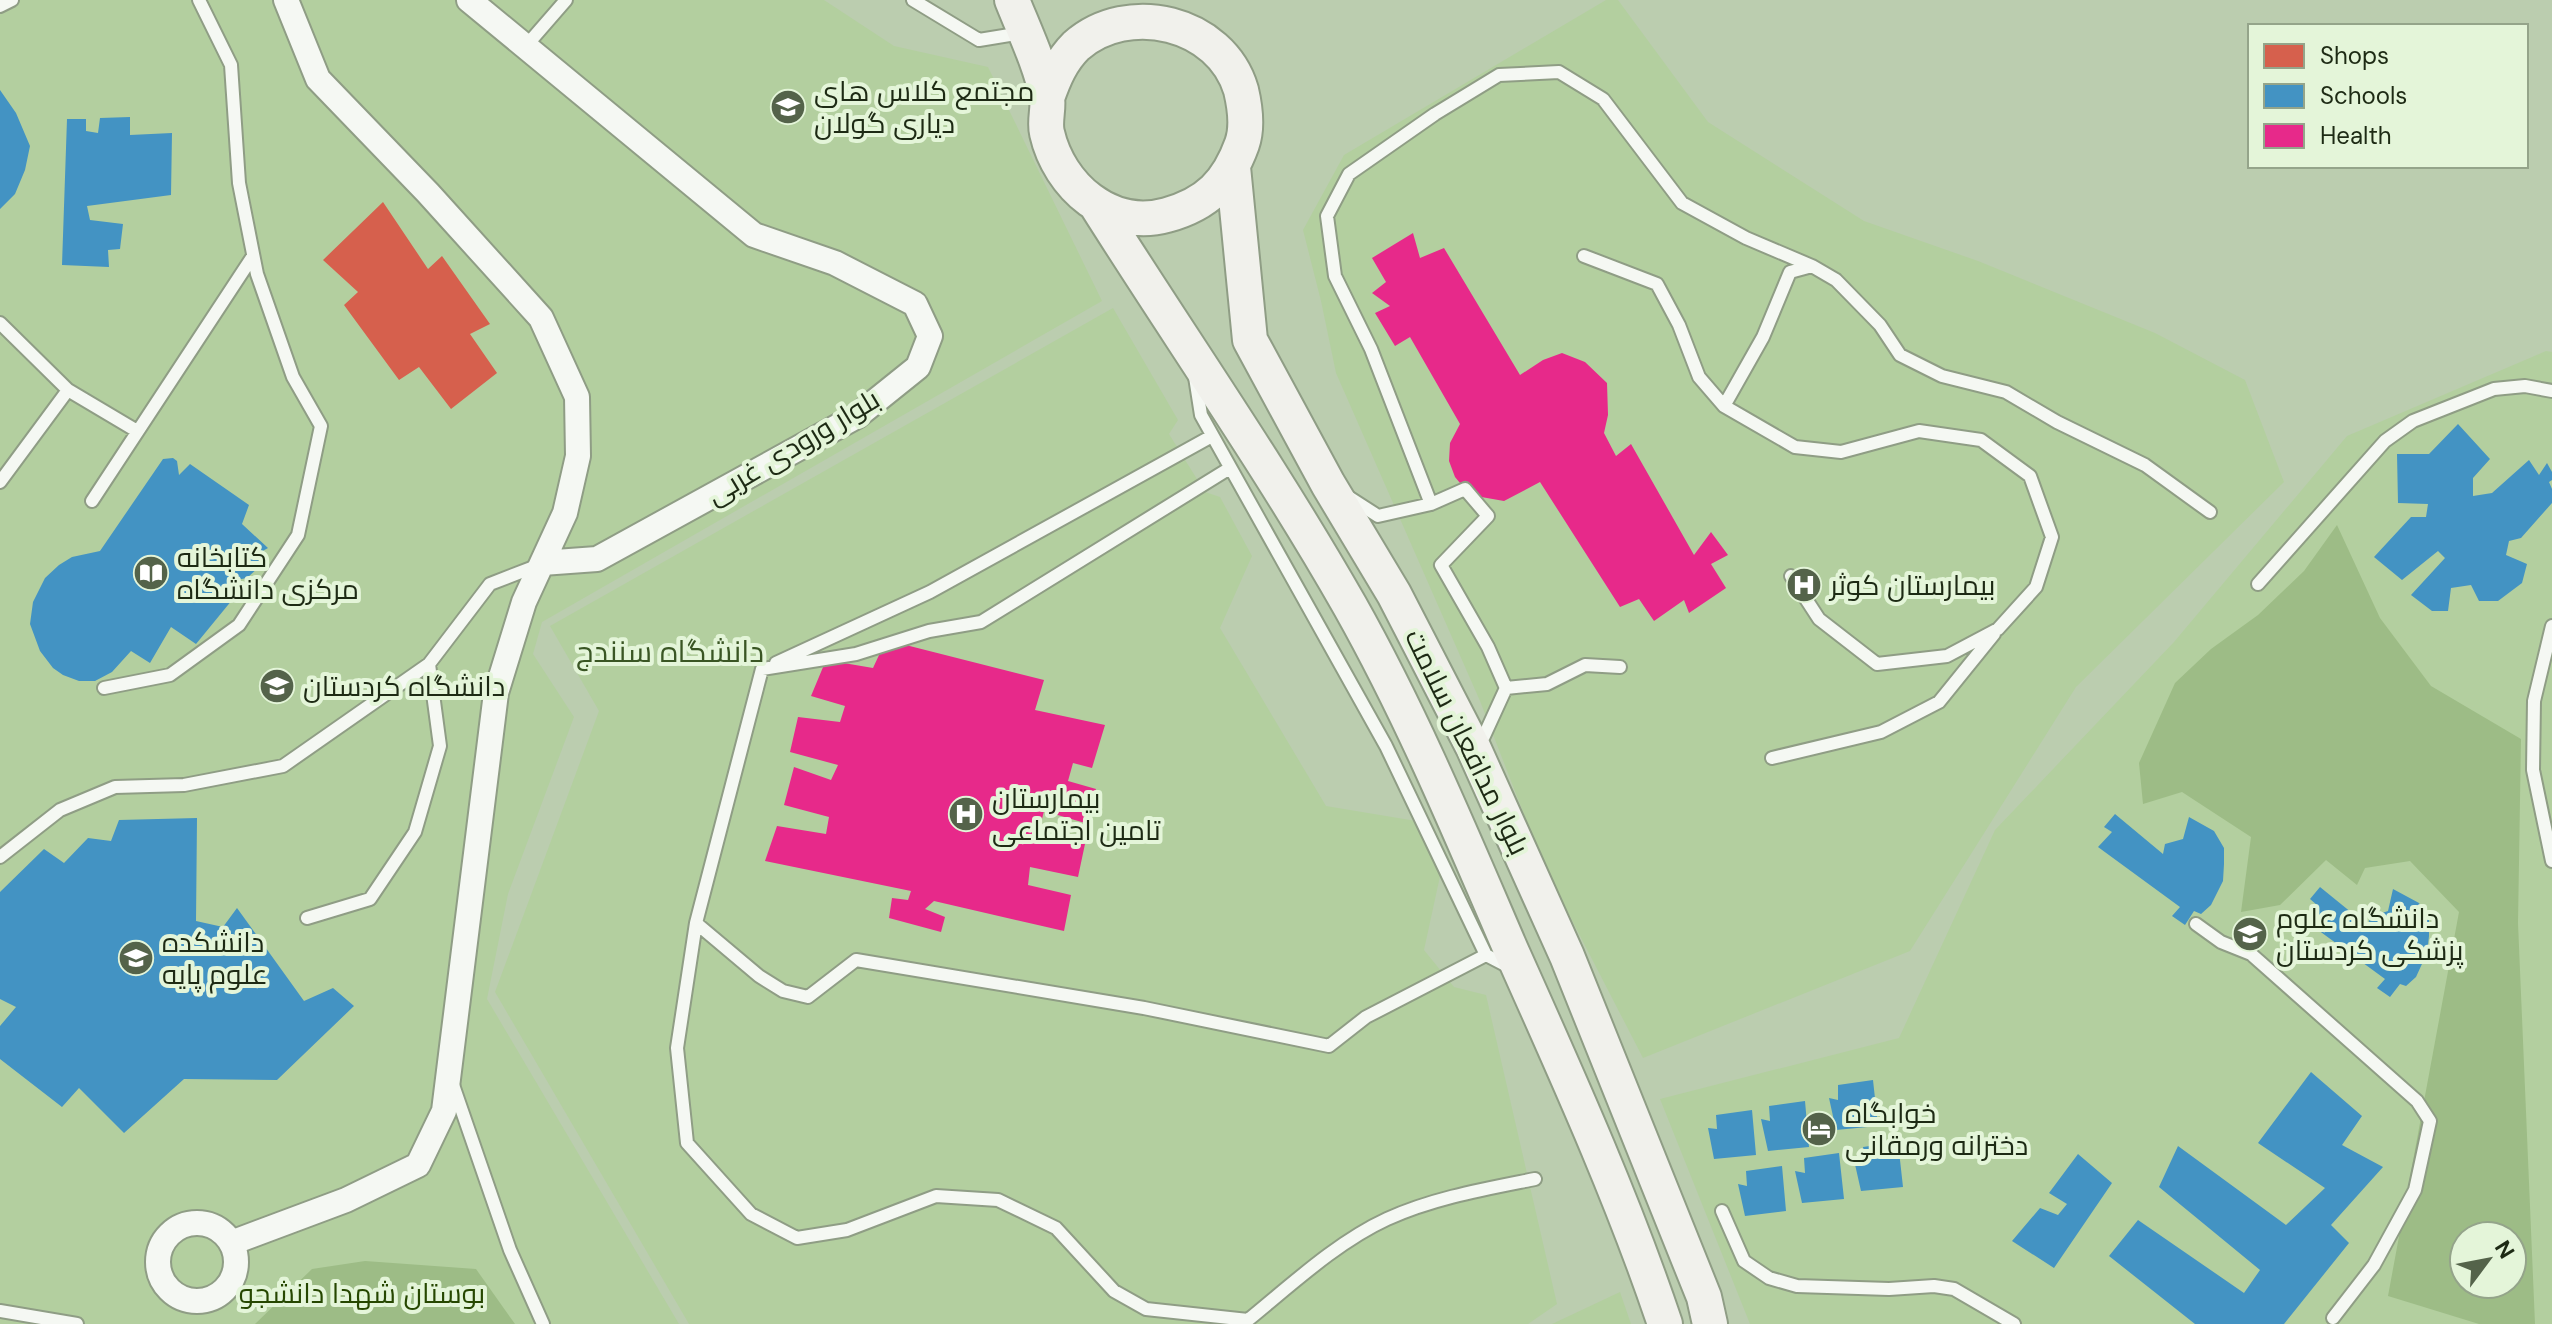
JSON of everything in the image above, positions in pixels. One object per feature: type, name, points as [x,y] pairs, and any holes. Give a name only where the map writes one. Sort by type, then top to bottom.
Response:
[{"type":"main road","points":[[1012,0],[1047,98]]},
{"type":"main road","points":[[1123,9],[1194,30],[1219,50],[1237,76],[1245,106],[1244,138],[1233,167],[1214,192],[1188,209],[1158,218],[1126,216],[1097,206],[1072,186],[1055,160],[1046,130],[1047,98],[1058,68],[1077,44],[1123,9]]},
{"type":"main road","name":"بلوار مدافعان سلامت","points":[[1233,167],[1250,340],[1328,484],[1394,594],[1473,747],[1567,956],[1704,1297],[1710,1324]]},
{"type":"main road","name":"بلوار مدافعان سلامت","points":[[1097,206],[1258,456],[1351,608],[1431,767],[1601,1154],[1665,1324]]},
{"type":"street","points":[[231,1243],[346,1200],[418,1165],[444,1111],[496,693],[524,602],[565,513],[578,456],[577,397],[541,318],[438,204],[318,79],[286,0]]},
{"type":"street","name":"بلوار ورودی غربی","points":[[469,0],[754,235],[835,263],[915,304],[930,336],[918,367],[857,416],[597,559],[542,563]]},
{"type":"street","points":[[199,1223],[223,1233],[236,1256],[236,1269],[224,1292],[187,1312],[160,1275],[160,1250],[166,1239],[186,1224],[199,1223]]},
{"type":"lane","points":[[0,6],[12,0]]},
{"type":"lane","points":[[104,688],[170,675],[239,625],[298,535],[321,426],[293,377],[257,274],[239,183],[231,65],[199,0]]},
{"type":"lane","points":[[526,46],[566,0]]},
{"type":"lane","points":[[913,0],[979,40],[1025,33]]},
{"type":"lane","points":[[1431,504],[1371,349],[1335,276],[1327,216],[1349,174],[1435,114],[1499,75],[1559,72],[1603,99],[1682,203],[1746,238],[1812,266],[1836,280],[1880,325],[1900,355],[1942,376],[2006,392],[2057,422],[2145,465],[2210,512]]},
{"type":"lane","points":[[92,501],[253,256]]},
{"type":"lane","points":[[1584,256],[1657,284],[1679,325],[1699,377],[1724,406],[1795,447],[1841,452],[1919,431],[1981,440],[2030,476],[2052,537],[2036,587],[1939,702],[1881,732],[1772,758]]},
{"type":"lane","points":[[1724,406],[1763,337],[1790,272],[1812,266]]},
{"type":"lane","points":[[0,323],[68,390],[137,431]]},
{"type":"lane","points":[[1191,354],[1201,415],[1386,746],[1486,955],[1522,975]]},
{"type":"lane","points":[[2258,584],[2385,441],[2413,421],[2494,389],[2525,386],[2552,391]]},
{"type":"lane","points":[[0,482],[68,390]]},
{"type":"lane","points":[[762,669],[930,592],[1212,436]]},
{"type":"lane","points":[[762,669],[856,654],[929,631],[981,622],[1230,468]]},
{"type":"lane","points":[[1328,484],[1378,516],[1431,504],[1465,489],[1488,516],[1441,565],[1488,647],[1506,688],[1484,736],[1473,747]]},
{"type":"lane","points":[[0,857],[60,810],[115,787],[184,785],[283,766],[429,664],[490,584],[542,563]]},
{"type":"lane","points":[[1791,576],[1819,619],[1877,664],[1947,656],[1998,629]]},
{"type":"lane","points":[[2552,626],[2534,701],[2533,770],[2552,861]]},
{"type":"lane","points":[[307,918],[370,899],[415,832],[440,746],[429,664]]},
{"type":"lane","points":[[1506,688],[1547,684],[1585,665],[1620,667]]},
{"type":"lane","points":[[762,669],[696,923],[677,1048],[687,1143],[751,1214],[797,1238],[847,1230],[936,1196],[998,1200],[1056,1228],[1114,1291],[1146,1309],[1248,1320],[1327,1256],[1386,1219],[1467,1192],[1535,1179]]},
{"type":"lane","points":[[696,923],[759,976],[783,991],[808,997],[856,960],[1144,1008],[1329,1046],[1366,1017],[1486,955]]},
{"type":"lane","points":[[2196,924],[2221,942],[2251,954],[2417,1101],[2430,1121],[2415,1190],[2374,1265],[2335,1322]]},
{"type":"lane","points":[[449,1071],[510,1250],[543,1324]]},
{"type":"lane","points":[[1722,1211],[1744,1261],[1769,1278],[1797,1286],[1889,1289],[1934,1286],[1954,1289],[2014,1324]]},
{"type":"lane","points":[[0,1311],[77,1324]]},
{"type":"shaded area","name":"دانشگاه کردستان","points":[[0,0],[824,0],[894,46],[988,67],[1102,301],[542,622],[533,654],[574,717],[508,894],[487,999],[679,1324],[0,1324]]},
{"type":"shaded area","name":"بیمارستان کوثر","points":[[1606,0],[1618,0],[1708,122],[1864,221],[1978,261],[2155,333],[2245,380],[2284,482],[2076,687],[1910,951],[1643,1058],[1544,866],[1480,701],[1336,373],[1303,230],[1344,155]]},
{"type":"shaded area","name":"بیمارستان تامین اجتماعی","points":[[1113,308],[1178,420],[1169,434],[1205,492],[1220,497],[1252,556],[1220,628],[1326,806],[1416,821],[1442,867],[1424,950],[1454,987],[1486,995],[1557,1304],[1528,1324],[689,1324],[495,992],[599,711],[550,626]]},
{"type":"shaded area","name":"دانشگاه علوم پزشکی کردستان","points":[[2546,351],[2552,352],[2552,1324],[1750,1324],[1660,1099],[1899,1038],[1995,830],[2174,642],[2347,436]]},
{"type":"shaded area","points":[[1620,1292],[1631,1324],[1552,1324]]},
{"type":"green space","points":[[2337,525],[2380,618],[2431,686],[2521,739],[2518,923],[2535,1324],[2479,1324],[2388,1296],[2459,912],[2410,861],[2365,868],[2357,885],[2326,860],[2280,905],[2241,912],[2251,837],[2182,792],[2143,804],[2139,763],[2175,683],[2211,649],[2258,615],[2304,571]]},
{"type":"green space","name":"بوستان شهدا دانشجو","points":[[365,1261],[476,1269],[515,1324],[255,1324],[312,1269]]},
{"type":"building: Shops","points":[[383,202],[428,269],[442,256],[490,324],[470,334],[497,373],[451,409],[419,367],[399,380],[344,305],[358,292],[323,260]]},
{"type":"building: Schools","points":[[0,90],[16,113],[30,146],[15,194],[0,209]]},
{"type":"building: Schools","points":[[130,117],[130,135],[172,133],[171,195],[87,206],[90,220],[123,224],[120,249],[108,250],[109,267],[62,265],[67,119],[86,119],[86,131],[98,133],[100,118]]},
{"type":"building: Schools","points":[[2458,424],[2490,459],[2473,478],[2473,496],[2492,493],[2529,460],[2539,475],[2547,463],[2552,472],[2549,482],[2552,503],[2521,538],[2509,541],[2506,555],[2527,564],[2522,583],[2498,601],[2479,601],[2471,585],[2451,588],[2448,611],[2432,611],[2411,595],[2445,558],[2438,551],[2402,580],[2374,557],[2411,517],[2426,517],[2428,504],[2398,503],[2397,454],[2429,454]]},
{"type":"building: Schools","name":"کتابخانه مرکزی دانشگاه","points":[[173,458],[177,461],[179,475],[190,464],[249,505],[242,524],[268,548],[259,553],[258,568],[247,578],[236,580],[237,594],[196,644],[171,627],[150,663],[131,651],[112,672],[95,681],[79,681],[63,675],[40,651],[30,624],[33,602],[45,578],[72,557],[100,551],[163,459]]},
{"type":"building: Schools","points":[[2115,814],[2163,854],[2165,844],[2183,839],[2189,817],[2214,831],[2224,848],[2224,864],[2223,881],[2211,905],[2201,914],[2194,911],[2185,925],[2172,916],[2180,907],[2098,847],[2112,832],[2104,827]]},
{"type":"building: Schools","name":"دانشکده علوم پایه","points":[[197,818],[196,921],[223,927],[237,908],[304,1001],[333,988],[354,1006],[277,1080],[184,1079],[124,1133],[79,1088],[62,1107],[0,1059],[0,1026],[16,1007],[0,999],[0,892],[44,849],[64,863],[88,838],[111,841],[119,820]]},
{"type":"building: Schools","points":[[2320,887],[2368,926],[2370,917],[2388,911],[2393,889],[2419,903],[2429,920],[2429,936],[2427,953],[2416,977],[2406,986],[2400,984],[2390,997],[2377,988],[2385,979],[2303,919],[2317,905],[2310,899]]},
{"type":"building: Schools","points":[[2311,1072],[2362,1116],[2342,1145],[2383,1167],[2331,1225],[2349,1243],[2284,1324],[2195,1324],[2109,1256],[2138,1220],[2244,1293],[2260,1270],[2159,1187],[2178,1146],[2286,1225],[2325,1188],[2258,1143]]},
{"type":"building: Schools","points":[[1873,1080],[1878,1126],[1836,1130],[1829,1098],[1838,1100],[1838,1085]]},
{"type":"building: Schools","points":[[1805,1101],[1809,1147],[1768,1151],[1761,1119],[1770,1121],[1769,1106]]},
{"type":"building: Schools","points":[[1752,1110],[1756,1155],[1714,1159],[1708,1128],[1717,1129],[1716,1115]]},
{"type":"building: Schools","points":[[1898,1142],[1903,1187],[1861,1191],[1854,1160],[1864,1161],[1863,1147]]},
{"type":"building: Schools","points":[[1839,1153],[1844,1199],[1802,1203],[1795,1171],[1805,1173],[1804,1158]]},
{"type":"building: Schools","points":[[2078,1154],[2112,1183],[2054,1268],[2012,1241],[2040,1208],[2058,1215],[2067,1204],[2049,1193]]},
{"type":"building: Schools","points":[[1782,1166],[1786,1211],[1745,1216],[1738,1184],[1747,1186],[1746,1171]]},
{"type":"building: Health","points":[[1413,233],[1420,258],[1444,248],[1520,375],[1543,360],[1562,353],[1585,362],[1607,383],[1608,415],[1604,433],[1616,456],[1631,444],[1694,555],[1711,532],[1728,555],[1711,564],[1726,588],[1689,613],[1684,600],[1654,621],[1639,599],[1620,607],[1540,482],[1504,501],[1470,495],[1455,477],[1449,461],[1450,443],[1460,424],[1410,337],[1395,346],[1375,313],[1390,306],[1372,293],[1386,282],[1372,258]]},
{"type":"building: Health","points":[[886,640],[1044,680],[1035,710],[1105,725],[1092,768],[1073,763],[1068,781],[1096,789],[1085,823],[1044,811],[1039,831],[1085,844],[1078,877],[1030,867],[1028,885],[1071,895],[1064,931],[934,901],[925,909],[945,917],[941,932],[889,918],[892,898],[908,900],[911,891],[765,861],[777,826],[826,834],[829,817],[784,805],[794,767],[831,780],[838,765],[790,752],[798,717],[840,722],[845,706],[811,696],[826,660],[873,668]]},
{"type":"place","name":"مجتمع کلاس های دیاری گولان","points":[[788,107]]},
{"type":"place","name":"کتابخانه مرکزی دانشگاه","points":[[151,573]]},
{"type":"place","name":"بیمارستان کوثر","points":[[1804,585]]},
{"type":"place","name":"دانشگاه کردستان","points":[[277,686]]},
{"type":"place","name":"بیمارستان تامین اجتماعی","points":[[966,814]]},
{"type":"place","name":"دانشگاه علوم پزشکی کردستان","points":[[2250,934]]},
{"type":"place","name":"دانشکده علوم پایه","points":[[136,958]]},
{"type":"place","name":"خوابگاه دخترانه ورمقانی","points":[[1819,1129]]},
{"type":"district","name":"دانشگاه سنندج","points":[[670,651]]}]
